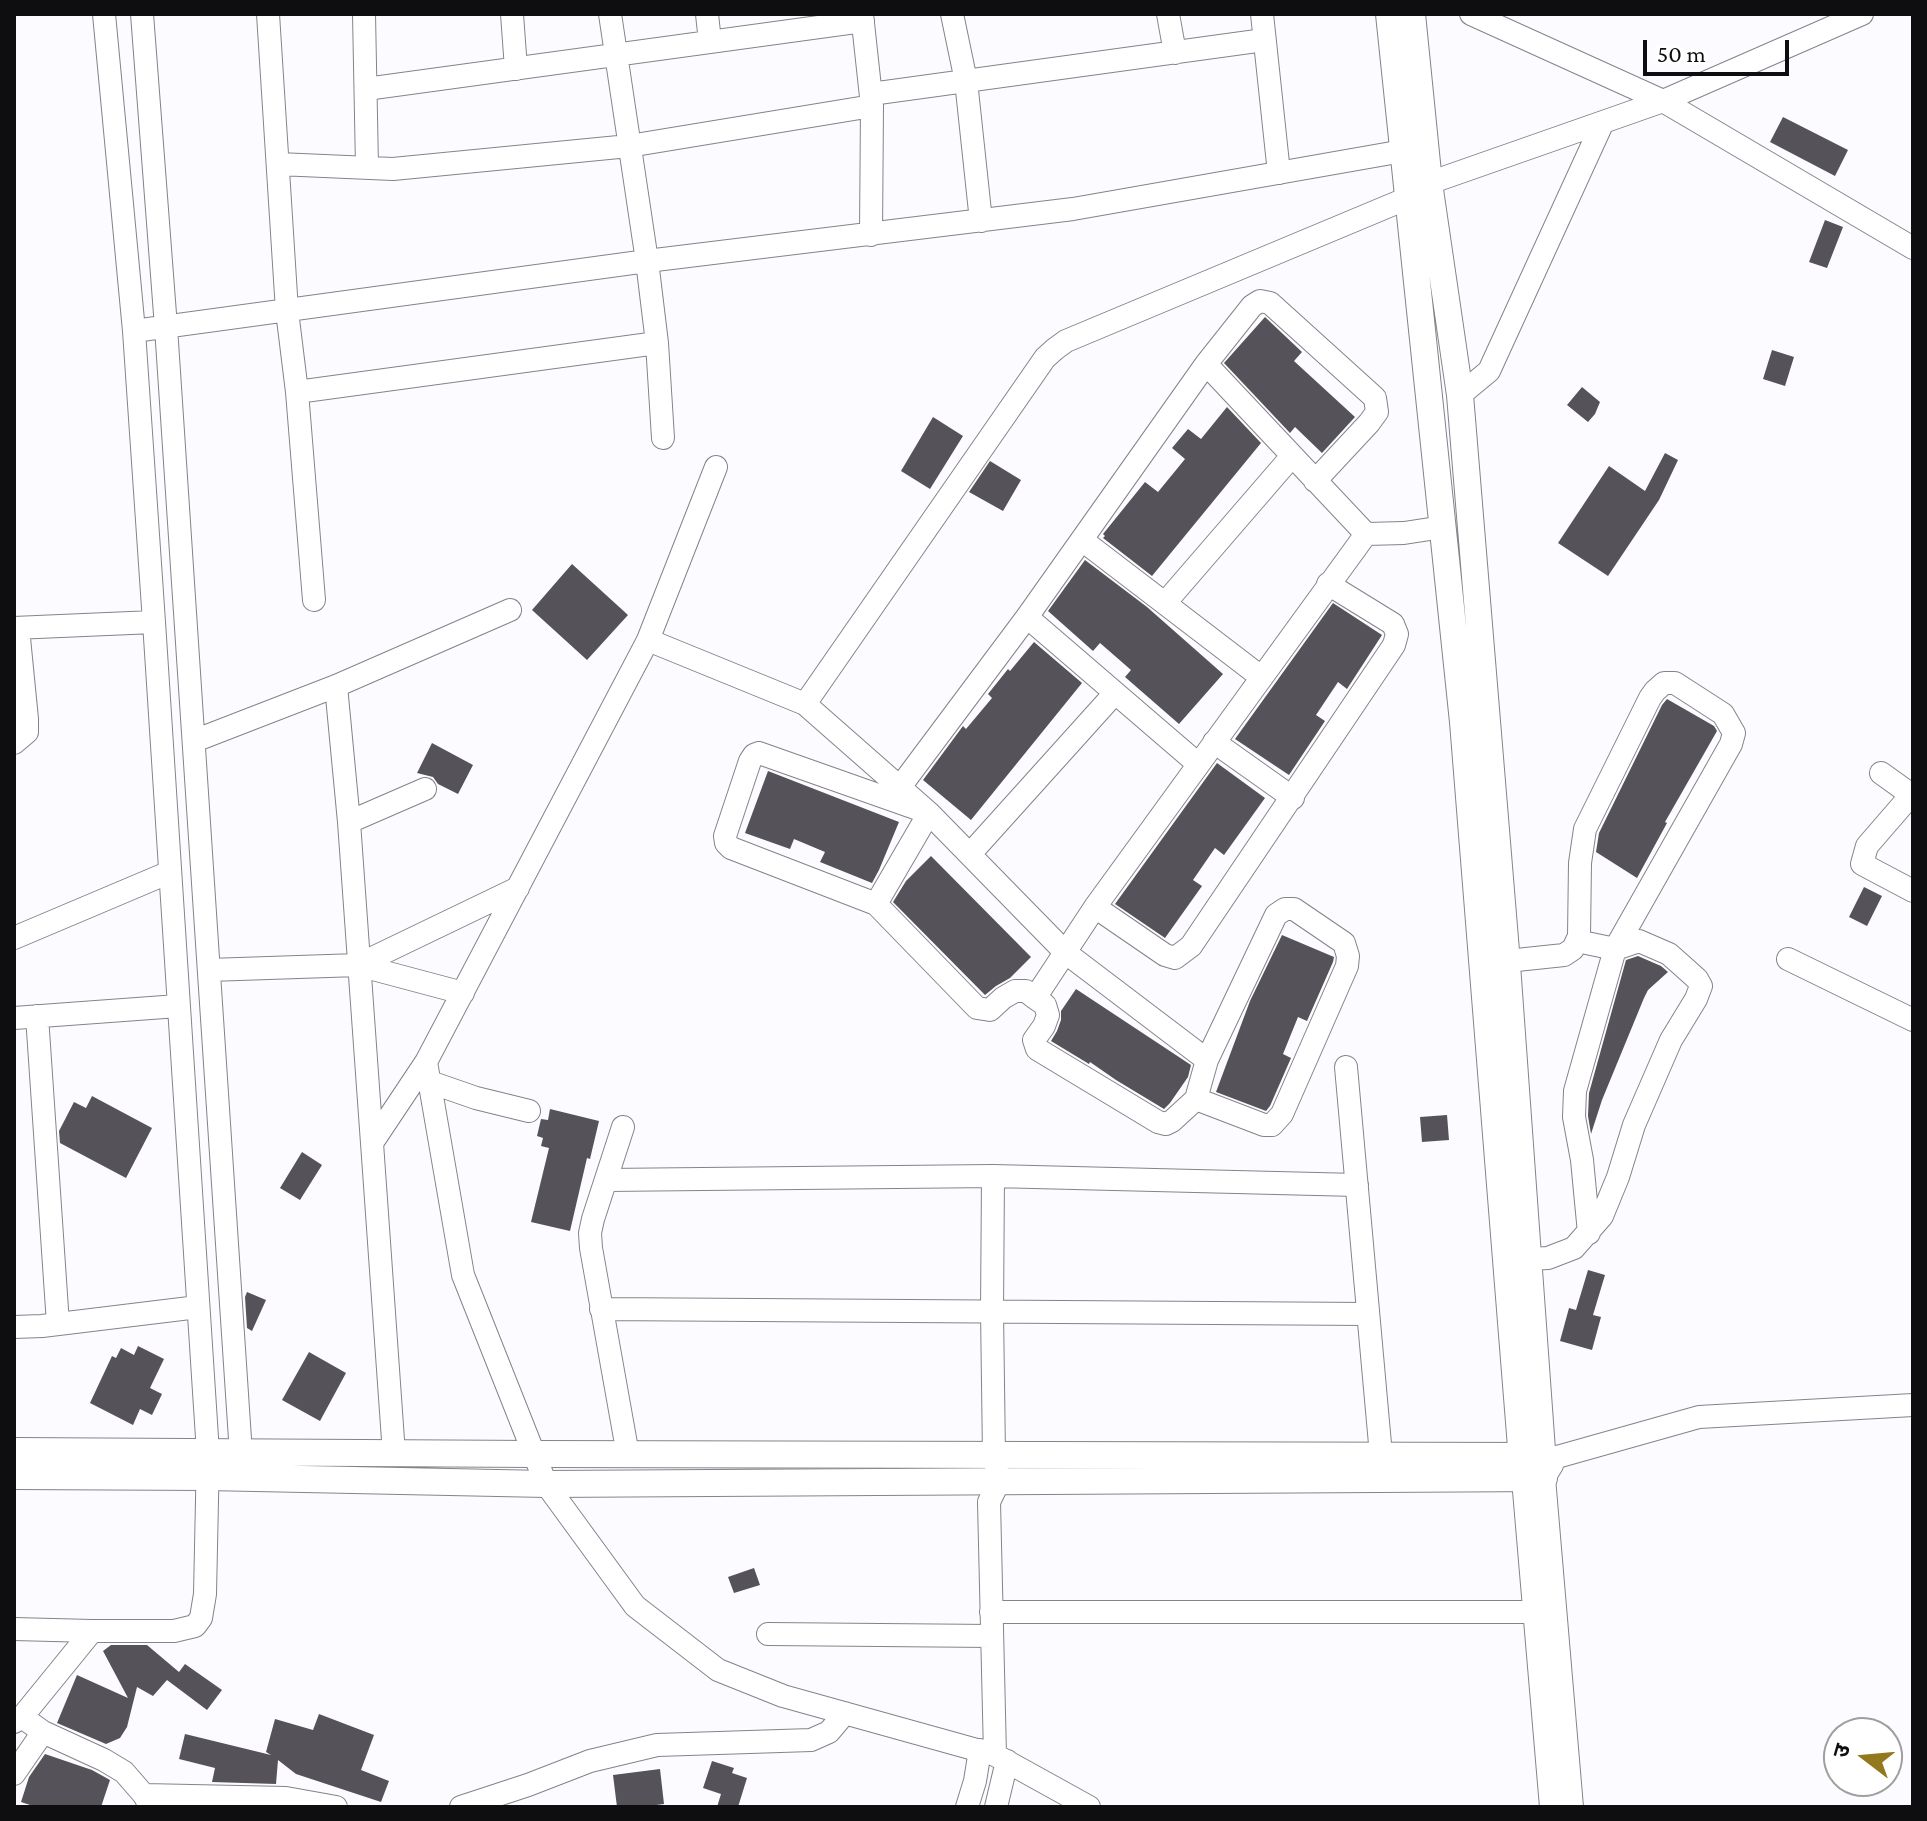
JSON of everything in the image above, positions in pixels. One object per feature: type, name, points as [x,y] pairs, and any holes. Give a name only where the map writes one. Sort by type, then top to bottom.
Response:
[{"type":"street","points":[[14,1629],[174,1631],[195,1626],[201,1618],[205,1594],[207,1465],[198,1307],[134,331],[104,14]]},
{"type":"street","points":[[142,14],[166,327],[242,1465]]},
{"type":"street","points":[[268,14],[287,311],[297,392],[314,600]]},
{"type":"street","points":[[364,14],[367,167]]},
{"type":"street","points":[[512,14],[516,69]]},
{"type":"street","points":[[610,14],[647,261],[657,343],[663,438]]},
{"type":"street","points":[[707,14],[710,42]]},
{"type":"street","points":[[952,14],[966,81],[981,221]]},
{"type":"street","points":[[1168,14],[1175,53]]},
{"type":"street","points":[[1262,14],[1279,173]]},
{"type":"street","points":[[1389,14],[1419,191],[1443,527],[1463,722],[1495,962]]},
{"type":"street","points":[[1412,14],[1414,148]]},
{"type":"street","points":[[1471,14],[1663,101],[1913,248]]},
{"type":"street","points":[[805,704],[1036,371],[1066,341],[1419,191],[1663,101],[1862,14]]},
{"type":"street","points":[[366,89],[862,18],[872,100],[871,235]]},
{"type":"street","points":[[278,164],[393,169],[629,146],[966,81],[1264,40]]},
{"type":"street","points":[[1460,395],[1489,371],[1603,122]]},
{"type":"street","points":[[134,331],[647,261],[1073,209],[1414,148]]},
{"type":"street","points":[[1419,191],[1460,395],[1495,962],[1518,1261],[1572,1807]]},
{"type":"street","points":[[900,787],[1027,617],[1206,364],[1252,306],[1260,301],[1270,303],[1375,398],[1377,412],[1315,481]]},
{"type":"street","points":[[297,392],[657,343]]},
{"type":"street","points":[[1206,364],[1366,534],[1404,533],[1443,527]]},
{"type":"street","points":[[1165,603],[1292,456]]},
{"type":"street","points":[[372,1143],[428,1072],[463,993],[648,640],[716,467]]},
{"type":"street","points":[[1035,998],[1095,907],[1366,534]]},
{"type":"street","points":[[1082,540],[1261,677]]},
{"type":"street","points":[[1095,907],[1165,955],[1175,958],[1191,946],[1394,645],[1397,634],[1393,624],[1328,584]]},
{"type":"street","points":[[194,741],[336,686],[510,610]]},
{"type":"street","points":[[1027,617],[1198,764]]},
{"type":"street","points":[[14,743],[27,732],[16,628],[154,622]]},
{"type":"street","points":[[648,640],[805,704],[929,813],[1066,953],[1207,1060]]},
{"type":"street","points":[[1495,962],[1564,955],[1573,949],[1579,936],[1580,863],[1585,829],[1655,691],[1664,683],[1675,683],[1723,714],[1734,733],[1731,744],[1615,949],[1575,1091],[1574,1117],[1583,1167],[1589,1233]]},
{"type":"street","points":[[336,686],[349,822],[394,1454]]},
{"type":"street","points":[[970,854],[1115,693]]},
{"type":"street","points":[[1214,742],[1293,798]]},
{"type":"street","points":[[929,813],[759,753],[750,761],[725,836],[731,848],[876,904],[977,1008],[990,1010],[1015,991],[1026,991],[1045,1005],[1048,1015],[1034,1040],[1037,1049],[1158,1122],[1166,1124],[1172,1121],[1196,1099],[1207,1060],[1276,915],[1285,909],[1294,909],[1344,943],[1347,966],[1282,1114],[1272,1125],[1264,1125],[1196,1099]]},
{"type":"street","points":[[1881,773],[1912,795],[1867,846],[1862,864],[1913,891]]},
{"type":"street","points":[[349,822],[425,789]]},
{"type":"street","points":[[876,904],[929,813]]},
{"type":"street","points":[[14,938],[170,872]]},
{"type":"street","points":[[358,965],[518,888]]},
{"type":"street","points":[[1518,1261],[1548,1258],[1574,1248],[1602,1216],[1634,1125],[1671,1040],[1701,986],[1669,954],[1639,941],[1615,949],[1577,941]]},
{"type":"street","points":[[1788,959],[1913,1020]]},
{"type":"street","points":[[209,970],[358,965],[463,993]]},
{"type":"street","points":[[14,1018],[178,1006]]},
{"type":"street","points":[[37,1016],[58,1324]]},
{"type":"street","points":[[1346,1067],[1381,1455]]},
{"type":"street","points":[[428,1072],[476,1098],[529,1111]]},
{"type":"street","points":[[428,1072],[463,1275],[546,1484],[635,1606],[718,1670],[783,1696],[994,1755],[1089,1807]]},
{"type":"street","points":[[623,1127],[590,1233],[628,1455]]},
{"type":"street","points":[[1583,1167],[1618,1177]]},
{"type":"street","points":[[606,1180],[993,1176],[1357,1185]]},
{"type":"street","points":[[993,1176],[996,1468],[989,1502],[996,1807]]},
{"type":"street","points":[[14,1327],[198,1307]]},
{"type":"street","points":[[601,1309],[1368,1314]]},
{"type":"street","points":[[242,1465],[394,1454],[535,1454],[1482,1478],[1538,1465],[1699,1417],[1913,1405]]},
{"type":"street","points":[[14,1451],[207,1465]]},
{"type":"street","points":[[14,1476],[242,1465],[546,1484],[1381,1455],[1538,1465]]},
{"type":"street","points":[[1538,1465],[1535,1612],[1551,1807]]},
{"type":"street","points":[[991,1612],[1535,1612]]},
{"type":"street","points":[[92,1631],[18,1719],[124,1772],[147,1801],[286,1798],[336,1807]]},
{"type":"street","points":[[768,1634],[992,1636]]},
{"type":"street","points":[[461,1807],[590,1761],[657,1745],[811,1740],[829,1732],[845,1713]]},
{"type":"street","points":[[14,1774],[43,1732]]},
{"type":"street","points":[[967,1807],[975,1781],[994,1755]]},
{"type":"building","points":[[1783,117],[1848,150],[1835,176],[1770,142]]},
{"type":"building","points":[[1825,220],[1843,227],[1827,268],[1809,262]]},
{"type":"building","points":[[1265,317],[1302,352],[1294,361],[1355,417],[1322,453],[1295,427],[1290,433],[1224,363]]},
{"type":"building","points":[[1772,350],[1794,357],[1785,386],[1763,379]]},
{"type":"building","points":[[1582,387],[1600,402],[1588,422],[1567,405]]},
{"type":"building","points":[[1227,407],[1261,443],[1152,576],[1103,538],[1103,534],[1145,482],[1158,492],[1185,459],[1172,448],[1188,429],[1201,439]]},
{"type":"building","points":[[933,417],[963,436],[930,489],[901,471]]},
{"type":"building","points":[[1665,453],[1678,460],[1659,500],[1608,576],[1558,543],[1609,466],[1645,491]]},
{"type":"building","points":[[990,461],[1021,480],[1003,511],[969,492]]},
{"type":"building","points":[[1085,560],[1147,607],[1223,674],[1179,724],[1125,677],[1131,670],[1100,643],[1093,651],[1048,611]]},
{"type":"building","points":[[572,564],[628,615],[587,660],[532,610]]},
{"type":"building","points":[[1333,603],[1382,635],[1347,689],[1338,682],[1316,715],[1325,721],[1289,775],[1235,739]]},
{"type":"building","points":[[1034,642],[1082,683],[971,820],[923,780],[963,726],[966,729],[992,698],[988,694],[1008,669],[1010,671]]},
{"type":"building","points":[[1667,699],[1714,726],[1717,731],[1637,878],[1596,852],[1599,833]]},
{"type":"building","points":[[432,743],[473,765],[458,794],[438,784],[433,777],[417,773]]},
{"type":"building","points":[[1217,763],[1265,798],[1224,855],[1215,848],[1193,880],[1202,886],[1165,938],[1115,904]]},
{"type":"building","points":[[768,771],[899,822],[872,883],[820,862],[825,852],[794,839],[790,849],[745,833]]},
{"type":"building","points":[[931,856],[1031,957],[1010,978],[985,995],[893,902],[906,881]]},
{"type":"building","points":[[1864,887],[1882,896],[1867,926],[1849,917]]},
{"type":"building","points":[[1282,935],[1334,957],[1307,1021],[1298,1017],[1283,1054],[1291,1058],[1266,1111],[1216,1092],[1250,1001]]},
{"type":"building","points":[[1638,956],[1668,972],[1648,990],[1644,998],[1591,1134],[1589,1093],[1626,960]]},
{"type":"building","points":[[1076,989],[1191,1065],[1188,1077],[1164,1109],[1051,1041],[1061,1020],[1061,1011]]},
{"type":"building","points":[[92,1096],[152,1128],[126,1178],[60,1143],[59,1131],[74,1102],[86,1108]]},
{"type":"building","points":[[550,1109],[599,1121],[570,1231],[531,1222],[549,1148],[541,1146],[543,1138],[537,1136],[541,1119],[548,1120]]},
{"type":"building","points":[[1447,1115],[1449,1140],[1422,1142],[1420,1117]]},
{"type":"building","points":[[302,1152],[322,1165],[300,1200],[280,1188]]},
{"type":"building","points":[[1588,1270],[1605,1275],[1593,1315],[1601,1317],[1592,1350],[1560,1341],[1569,1308],[1576,1310]]},
{"type":"building","points":[[247,1292],[266,1300],[252,1331],[247,1328]]},
{"type":"building","points":[[138,1346],[164,1359],[150,1388],[162,1394],[152,1415],[140,1409],[133,1425],[90,1403],[112,1356],[116,1358],[121,1348],[134,1355]]},
{"type":"building","points":[[309,1352],[346,1373],[320,1421],[282,1400]]},
{"type":"building","points":[[754,1568],[760,1585],[734,1593],[728,1577]]},
{"type":"building","points":[[111,1645],[147,1645],[179,1672],[185,1664],[222,1690],[207,1710],[167,1680],[153,1696],[137,1687],[127,1727],[120,1738],[106,1744],[57,1723],[77,1675],[128,1698],[103,1651]]},
{"type":"building","points":[[319,1714],[374,1735],[361,1770],[389,1781],[381,1802],[296,1774],[278,1760],[276,1784],[212,1782],[215,1768],[179,1759],[185,1734],[271,1755],[266,1752],[275,1719],[313,1730]]},
{"type":"building","points":[[45,1754],[92,1770],[110,1780],[101,1807],[36,1807],[21,1802],[29,1777]]},
{"type":"building","points":[[712,1761],[734,1768],[732,1773],[747,1778],[738,1807],[717,1807],[721,1794],[703,1788]]},
{"type":"building","points":[[660,1769],[664,1804],[617,1807],[613,1775]]}]
